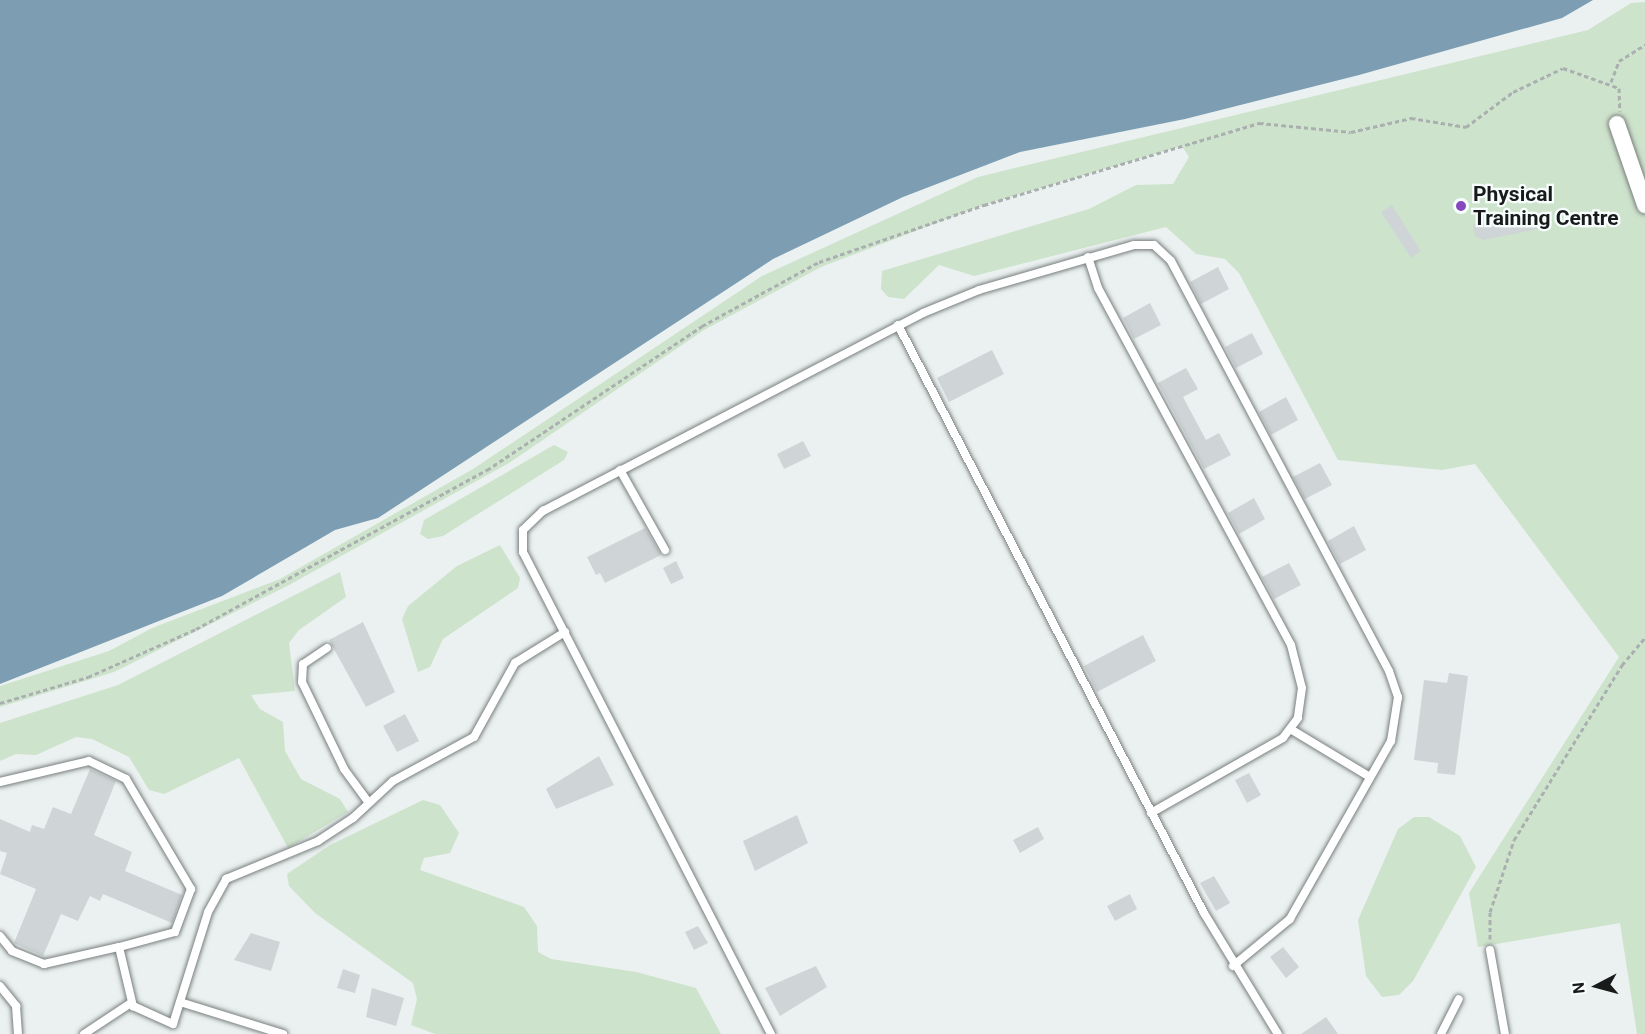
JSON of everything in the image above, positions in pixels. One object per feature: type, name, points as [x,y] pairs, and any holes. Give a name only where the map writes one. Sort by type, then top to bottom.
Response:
[{"type":"street","points":[[1617,124],[1645,205]]},
{"type":"lane","points":[[771,1034],[523,552],[523,530],[538,513],[960,296],[1134,245],[1154,245],[1176,271],[1395,685],[1397,724],[1370,777],[1286,925],[1233,966]]},
{"type":"lane","points":[[1088,257],[1098,288],[1291,645],[1302,698],[1292,730],[1150,813]]},
{"type":"lane","points":[[898,326],[1150,813],[1233,966],[1278,1034]]},
{"type":"lane","points":[[620,470],[664,550]]},
{"type":"lane","points":[[170,1034],[208,912],[226,879],[311,845],[369,803],[393,781],[474,737],[515,663],[565,632]]},
{"type":"lane","points":[[327,648],[303,664],[302,682],[349,777],[369,803]]},
{"type":"lane","points":[[1292,730],[1370,777]]},
{"type":"lane","points":[[0,782],[89,761],[126,778],[191,893],[175,932],[44,964],[12,951],[0,936]]},
{"type":"lane","points":[[119,947],[131,1003]]},
{"type":"lane","points":[[1490,950],[1505,1034]]},
{"type":"lane","points":[[0,986],[16,1006],[18,1034]]},
{"type":"lane","points":[[1441,1034],[1459,999]]},
{"type":"lane","points":[[180,1002],[283,1034]]},
{"type":"lane","points":[[131,1003],[173,1024]]},
{"type":"lane","points":[[84,1034],[131,1003]]},
{"type":"path","points":[[1611,82],[1619,61],[1645,45]]},
{"type":"path","points":[[0,703],[88,678],[196,628],[487,470],[702,326],[819,262],[984,205],[1259,123],[1351,132],[1411,118],[1466,127],[1550,71],[1575,69],[1611,82],[1622,98],[1617,124]]},
{"type":"path","points":[[1490,950],[1490,912],[1514,840],[1622,665],[1645,639]]},
{"type":"green space","points":[[1645,2],[1645,1034],[1637,1034],[1620,923],[1478,947],[1469,893],[1619,657],[1475,464],[1442,470],[1338,460],[1239,273],[1225,259],[1196,254],[1166,227],[974,276],[939,265],[904,299],[888,297],[881,289],[882,271],[1089,209],[1136,185],[1173,184],[1189,157],[1182,146],[984,205],[821,267],[704,330],[509,463],[289,585],[114,672],[0,707],[0,686],[109,651],[152,628],[280,579],[473,469],[762,276],[978,177],[1588,30],[1631,3]]},
{"type":"green space","points":[[554,445],[568,452],[564,460],[443,536],[428,539],[420,534],[424,520]]},
{"type":"green space","points":[[500,545],[520,578],[518,588],[443,639],[430,667],[418,672],[402,619],[408,606],[457,566]]},
{"type":"green space","points":[[340,572],[346,597],[299,630],[289,643],[295,691],[251,695],[260,709],[283,722],[285,751],[301,779],[340,799],[348,812],[288,848],[239,758],[164,794],[149,790],[129,757],[92,739],[76,737],[36,755],[16,754],[0,761],[0,723],[118,685]]},
{"type":"green space","points":[[423,800],[440,805],[459,833],[450,853],[424,858],[420,870],[524,907],[537,926],[538,952],[551,959],[636,972],[696,988],[721,1034],[435,1034],[411,1025],[417,999],[413,983],[315,913],[289,886],[287,874],[330,845]]},
{"type":"green space","points":[[1414,817],[1429,817],[1460,836],[1476,867],[1413,981],[1399,995],[1382,997],[1366,976],[1358,920],[1398,829]]},
{"type":"water","points":[[0,0],[1593,0],[1562,18],[1359,75],[1185,119],[1020,152],[903,197],[773,259],[378,518],[335,530],[222,596],[0,684]]},
{"type":"building","points":[[1392,205],[1421,251],[1411,258],[1381,212]]},
{"type":"building","points":[[1546,211],[1543,228],[1483,240],[1475,236],[1473,224]]},
{"type":"building","points":[[1218,267],[1229,289],[1201,304],[1190,282]]},
{"type":"building","points":[[1150,303],[1161,325],[1134,339],[1123,318]]},
{"type":"building","points":[[1252,333],[1263,354],[1236,368],[1225,347]]},
{"type":"building","points":[[992,350],[1004,374],[949,402],[937,378]]},
{"type":"building","points":[[1186,368],[1198,389],[1183,397],[1206,440],[1219,433],[1231,455],[1204,469],[1158,383]]},
{"type":"building","points":[[1286,397],[1298,420],[1271,435],[1259,412]]},
{"type":"building","points":[[803,441],[811,456],[784,469],[777,454]]},
{"type":"building","points":[[1320,463],[1332,485],[1305,499],[1293,477]]},
{"type":"building","points":[[1254,498],[1265,519],[1239,534],[1228,513]]},
{"type":"building","points":[[1354,526],[1366,550],[1340,564],[1328,541]]},
{"type":"building","points":[[645,528],[661,555],[605,583],[600,573],[596,575],[587,557]]},
{"type":"building","points":[[676,561],[684,578],[671,584],[663,568]]},
{"type":"building","points":[[1289,563],[1301,585],[1274,599],[1262,577]]},
{"type":"building","points":[[363,622],[395,692],[366,707],[329,640]]},
{"type":"building","points":[[1143,635],[1156,661],[1097,692],[1084,666]]},
{"type":"building","points":[[1449,673],[1468,676],[1455,775],[1437,773],[1438,763],[1414,760],[1424,680],[1447,683]]},
{"type":"building","points":[[405,714],[419,741],[397,752],[383,726]]},
{"type":"building","points":[[599,756],[614,785],[556,809],[546,789]]},
{"type":"building","points":[[90,769],[116,781],[94,835],[132,852],[125,871],[182,895],[172,923],[103,894],[100,901],[90,896],[78,921],[61,914],[43,956],[14,943],[36,889],[0,874],[7,853],[0,851],[0,819],[30,832],[32,825],[44,829],[53,807],[71,814]]},
{"type":"building","points":[[1249,773],[1261,795],[1247,803],[1235,780]]},
{"type":"building","points":[[797,815],[808,843],[755,871],[743,841]]},
{"type":"building","points":[[1038,827],[1044,839],[1020,853],[1013,840]]},
{"type":"building","points":[[1214,876],[1230,903],[1216,911],[1200,883]]},
{"type":"building","points":[[1130,894],[1137,909],[1115,921],[1107,906]]},
{"type":"building","points":[[698,926],[708,943],[694,950],[685,932]]},
{"type":"building","points":[[251,933],[280,942],[271,971],[234,960]]},
{"type":"building","points":[[1283,947],[1299,967],[1286,978],[1270,957]]},
{"type":"building","points":[[816,966],[827,987],[780,1016],[765,988]]},
{"type":"building","points":[[343,969],[360,975],[355,993],[337,988]]},
{"type":"building","points":[[372,988],[404,998],[396,1026],[366,1017]]},
{"type":"building","points":[[1326,1017],[1338,1034],[1301,1034]]},
{"type":"place","name":"Physical Training Centre","points":[[1461,206]]}]
